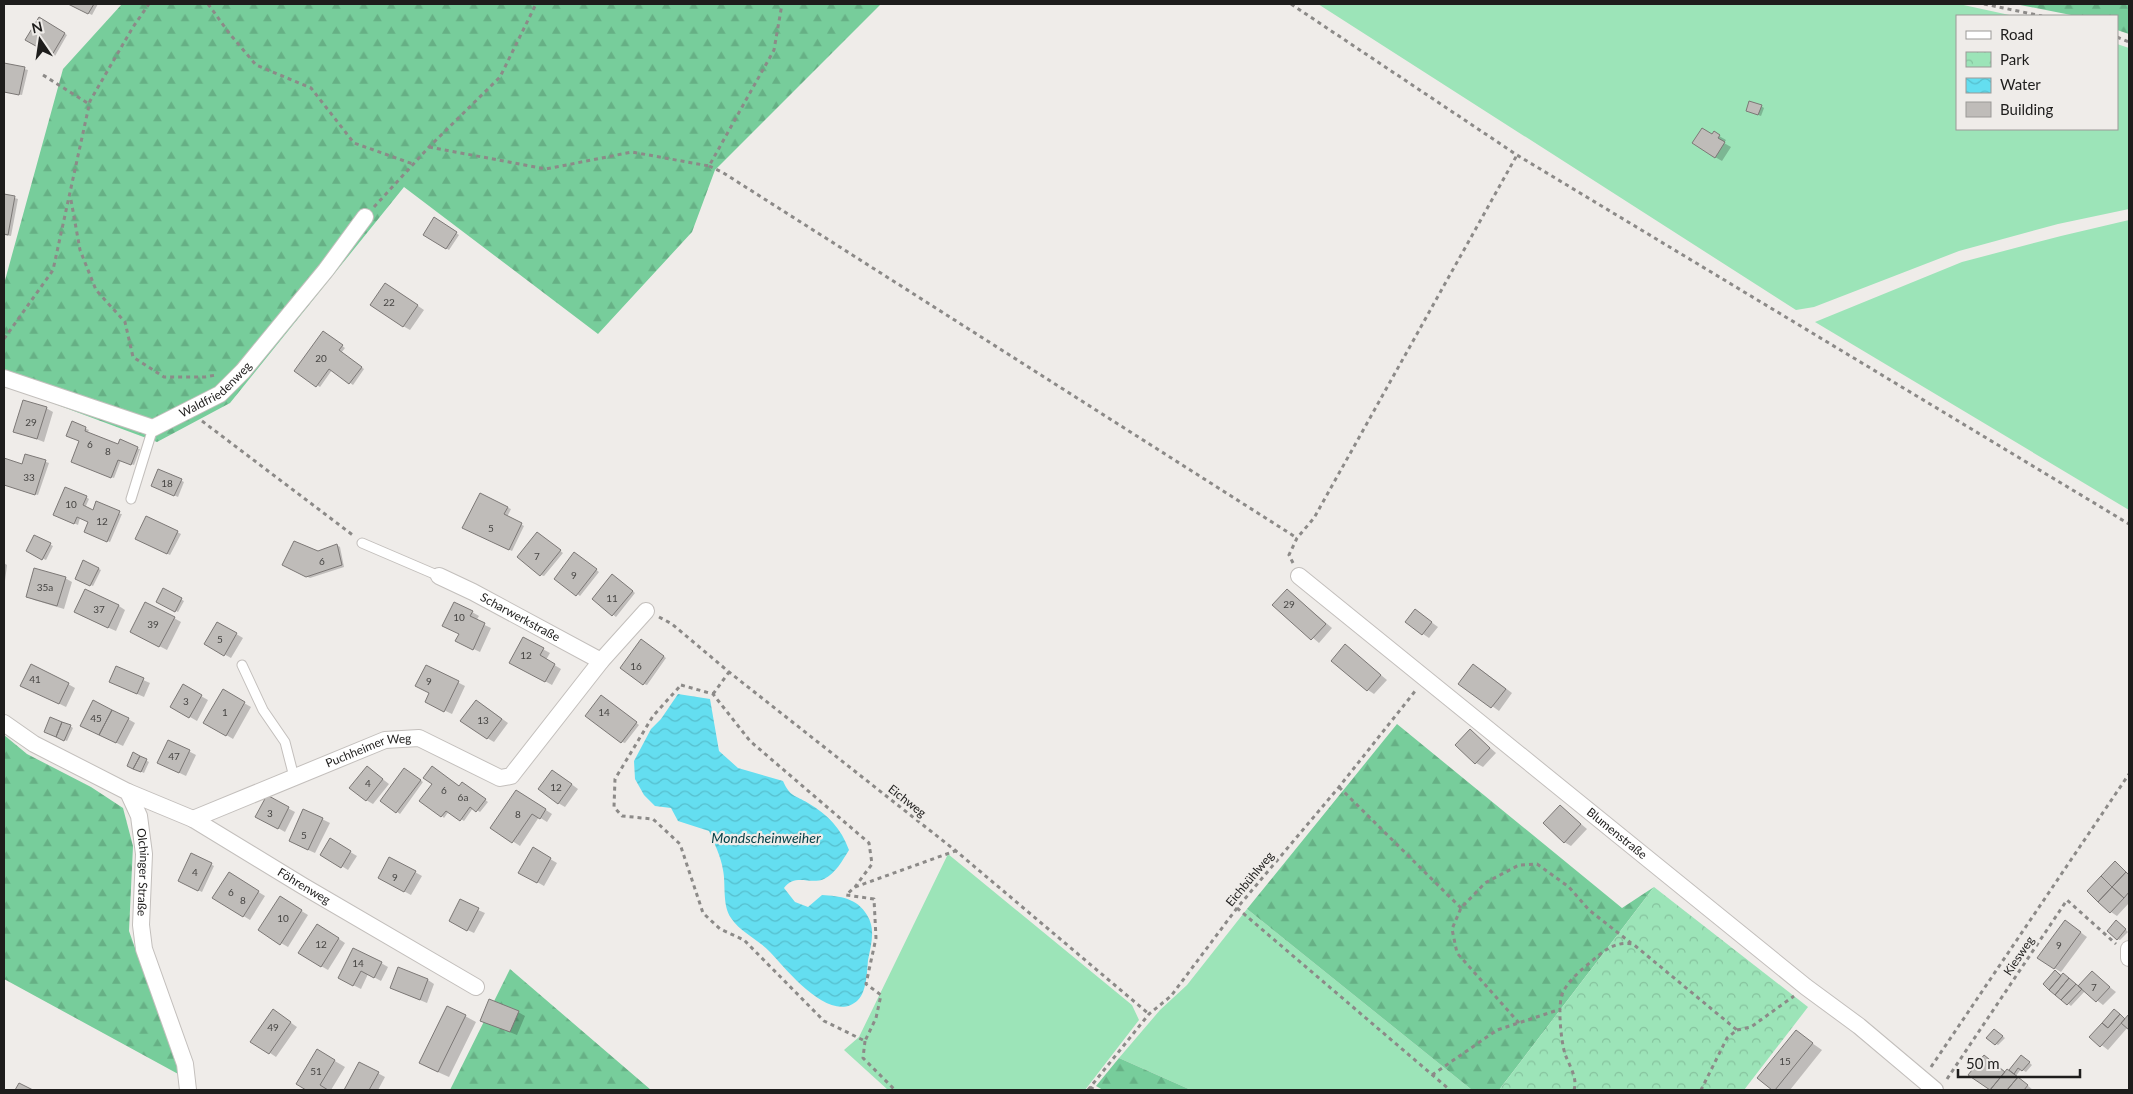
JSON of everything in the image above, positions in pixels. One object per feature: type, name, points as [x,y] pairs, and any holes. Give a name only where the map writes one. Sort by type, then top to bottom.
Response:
[{"type":"street","name":"Waldfriedenweg","points":[[154,428],[220,394],[243,371],[326,270],[365,217]]},
{"type":"street","points":[[4,378],[154,428]]},
{"type":"street","name":"Scharwerkstraße","points":[[439,576],[473,592],[602,661]]},
{"type":"street","name":"Blumenstraße","points":[[1299,576],[1806,987],[1859,1026],[1920,1078],[1940,1086]]},
{"type":"street","name":"Puchheimer Weg","points":[[193,819],[384,740],[419,738],[500,778],[511,776],[602,661],[646,611]]},
{"type":"street","points":[[4,723],[34,744],[128,792]]},
{"type":"street","name":"Föhrenweg","points":[[128,792],[193,819],[476,987]]},
{"type":"street","name":"Olchinger Straße","points":[[128,792],[139,816],[144,854],[141,925],[144,949],[185,1064],[188,1090]]},
{"type":"lane","points":[[130,499],[154,428]]},
{"type":"lane","points":[[362,543],[439,576]]},
{"type":"lane","points":[[242,665],[263,710],[284,742],[294,777]]},
{"type":"path","points":[[4,339],[53,270],[89,104],[133,27],[149,4]]},
{"type":"path","points":[[208,4],[229,34],[256,65],[311,88],[354,143],[413,164]]},
{"type":"path","points":[[365,217],[429,147],[500,77],[536,4]]},
{"type":"path","points":[[709,166],[774,50],[782,4]]},
{"type":"path","points":[[1291,4],[1517,156],[2129,524]]},
{"type":"path","points":[[1984,4],[2037,15]]},
{"type":"path","points":[[43,75],[89,104]]},
{"type":"path","points":[[429,147],[546,169],[632,152],[709,166],[722,172],[1296,538]]},
{"type":"path","points":[[1299,576],[1289,555],[1296,538],[1314,518],[1517,156]]},
{"type":"path","points":[[70,197],[80,250],[96,290],[126,322],[133,358],[164,377],[206,377],[243,371]]},
{"type":"path","points":[[188,410],[362,543]]},
{"type":"path","name":"Eichweg","points":[[646,611],[672,624],[729,672],[956,851],[1150,1014]]},
{"type":"path","points":[[713,694],[729,672]]},
{"type":"path","name":"Eichbühlweg","points":[[1089,1089],[1150,1014],[1171,996],[1237,908],[1339,787],[1426,678]]},
{"type":"path","points":[[865,1041],[824,1020],[744,940],[720,929],[703,913],[680,844],[653,819],[622,816],[614,807],[615,779],[653,716],[681,685],[713,694],[750,741],[868,843],[872,864],[855,888],[846,895],[874,899],[876,938],[866,984],[881,995],[876,1018],[865,1041],[863,1058],[895,1090]]},
{"type":"path","points":[[1920,1078],[1933,1066],[2129,774]]},
{"type":"path","points":[[1339,787],[1462,908]]},
{"type":"path","points":[[855,888],[956,851]]},
{"type":"path","points":[[1519,1023],[1457,953],[1452,929],[1462,908],[1485,884],[1519,865],[1537,864],[1569,887],[1589,910],[1737,1030]]},
{"type":"path","name":"Kiesweg","points":[[1940,1086],[2067,900],[2129,954]]},
{"type":"path","points":[[1237,908],[1450,1090]]},
{"type":"path","points":[[1574,1090],[1574,1077],[1564,1052],[1561,1032],[1562,994],[1572,979],[1603,952],[1615,945],[1633,944]]},
{"type":"path","points":[[1701,1090],[1727,1038],[1737,1030],[1751,1027],[1806,987]]},
{"type":"path","points":[[1432,1075],[1497,1030],[1561,1009]]},
{"type":"path","points":[[1089,1089],[1095,1090]]},
{"type":"green space","points":[[122,4],[881,4],[715,170],[692,232],[598,334],[404,187],[230,403],[157,442],[4,385],[4,284],[63,69]]},
{"type":"green space","points":[[1318,4],[1959,4],[2009,15],[1956,15],[1956,130],[2118,130],[2118,44],[2129,48],[2129,209],[2058,224],[1959,251],[1814,307],[1796,310]]},
{"type":"green space","points":[[2015,4],[2129,4],[2129,34],[2118,30],[2118,15],[2071,15]]},
{"type":"green space","points":[[2129,220],[2129,510],[1815,322],[1962,262]]},
{"type":"green space","points":[[1397,724],[1622,908],[1654,887],[1499,1090],[1472,1090],[1247,909]]},
{"type":"green space","points":[[4,735],[27,754],[91,787],[123,808],[133,846],[129,931],[180,1075],[4,979]]},
{"type":"green space","points":[[948,854],[1132,1005],[1139,1020],[1085,1090],[888,1090],[844,1050],[859,1037]]},
{"type":"green space","points":[[1654,887],[1808,1007],[1744,1090],[1499,1090]]},
{"type":"green space","points":[[1247,909],[1472,1090],[1191,1090],[1119,1058],[1160,1010],[1187,985]]},
{"type":"green space","points":[[510,969],[651,1090],[450,1090]]},
{"type":"green space","points":[[1119,1058],[1191,1090],[1103,1090],[1096,1086]]},
{"type":"water","name":"Mondscheinweiher","points":[[678,694],[710,699],[719,751],[738,768],[783,781],[796,797],[822,812],[842,835],[849,850],[832,873],[824,879],[793,881],[784,888],[795,902],[808,907],[822,895],[835,896],[853,901],[867,915],[870,920],[872,937],[865,986],[858,1000],[847,1006],[835,1006],[823,1001],[798,982],[765,947],[735,923],[726,907],[722,865],[709,831],[678,821],[671,808],[655,806],[644,795],[635,779],[634,761],[651,729],[661,719]]},
{"type":"building","points":[[68,4],[94,4],[88,14]]},
{"type":"building","points":[[39,17],[65,33],[52,55],[25,40]]},
{"type":"building","points":[[4,63],[25,67],[19,95],[4,92]]},
{"type":"building","points":[[1749,101],[1762,105],[1758,115],[1746,111]]},
{"type":"building","points":[[1702,128],[1712,134],[1714,131],[1720,135],[1718,138],[1725,142],[1715,158],[1692,143]]},
{"type":"building","points":[[4,194],[15,196],[8,235],[4,234]]},
{"type":"building","points":[[434,217],[457,232],[446,249],[423,235]]},
{"type":"building","points":[[385,283],[418,305],[403,327],[370,305]]},
{"type":"building","points":[[323,331],[343,345],[339,350],[362,367],[349,384],[329,369],[316,387],[294,371]]},
{"type":"building","points":[[23,400],[47,407],[37,439],[13,432]]},
{"type":"building","points":[[72,421],[86,427],[85,431],[118,444],[120,439],[138,447],[131,465],[118,460],[111,478],[71,462],[79,441],[66,436]]},
{"type":"building","points":[[25,454],[46,460],[35,495],[4,485],[4,458],[22,464]]},
{"type":"building","points":[[158,469],[182,479],[174,496],[151,486]]},
{"type":"building","points":[[65,487],[87,496],[83,505],[93,510],[96,501],[120,511],[107,542],[84,532],[88,522],[77,517],[74,524],[53,515]]},
{"type":"building","points":[[480,493],[508,507],[504,514],[522,523],[509,550],[462,528]]},
{"type":"building","points":[[146,516],[178,531],[167,554],[135,539]]},
{"type":"building","points":[[537,532],[561,550],[540,576],[517,557]]},
{"type":"building","points":[[34,535],[51,543],[42,560],[26,551]]},
{"type":"building","points":[[294,541],[318,551],[337,544],[342,565],[306,577],[282,565]]},
{"type":"building","points":[[574,552],[597,569],[576,596],[554,579]]},
{"type":"building","points":[[83,560],[99,568],[90,586],[75,579]]},
{"type":"building","points":[[34,568],[66,577],[57,606],[26,597]]},
{"type":"building","points":[[612,574],[633,591],[612,616],[592,599]]},
{"type":"building","points":[[163,588],[182,598],[175,612],[156,602]]},
{"type":"building","points":[[85,589],[119,605],[108,628],[74,612]]},
{"type":"building","points":[[1287,589],[1326,624],[1311,640],[1272,605]]},
{"type":"building","points":[[145,602],[175,617],[159,647],[130,632]]},
{"type":"building","points":[[454,602],[473,611],[470,616],[485,623],[473,650],[455,641],[459,634],[442,626]]},
{"type":"building","points":[[1415,609],[1432,622],[1422,635],[1405,622]]},
{"type":"building","points":[[217,622],[237,633],[224,656],[204,644]]},
{"type":"building","points":[[523,637],[544,648],[540,655],[555,664],[545,682],[509,663]]},
{"type":"building","points":[[641,639],[664,656],[643,685],[620,668]]},
{"type":"building","points":[[1345,644],[1381,675],[1367,691],[1331,661]]},
{"type":"building","points":[[31,664],[69,683],[59,704],[20,686]]},
{"type":"building","points":[[1473,664],[1506,689],[1491,708],[1458,684]]},
{"type":"building","points":[[426,665],[459,681],[444,712],[425,702],[429,693],[415,686]]},
{"type":"building","points":[[116,666],[144,678],[137,694],[109,682]]},
{"type":"building","points":[[183,684],[202,695],[189,718],[170,707]]},
{"type":"building","points":[[223,689],[245,702],[226,736],[203,723]]},
{"type":"building","points":[[601,695],[637,722],[621,743],[585,716]]},
{"type":"building","points":[[93,700],[112,710],[99,735],[80,726]]},
{"type":"building","points":[[476,700],[502,719],[487,739],[460,721]]},
{"type":"building","points":[[112,710],[129,718],[116,743],[99,735]]},
{"type":"building","points":[[50,717],[62,722],[56,737],[44,732]]},
{"type":"building","points":[[62,722],[71,725],[64,741],[56,737]]},
{"type":"building","points":[[1470,729],[1490,748],[1475,764],[1455,745]]},
{"type":"building","points":[[168,740],[190,750],[179,773],[157,763]]},
{"type":"building","points":[[133,752],[140,756],[133,769],[127,766]]},
{"type":"building","points":[[140,756],[147,759],[141,772],[133,769]]},
{"type":"building","points":[[367,766],[383,779],[366,801],[349,788]]},
{"type":"building","points":[[432,766],[459,786],[462,782],[486,799],[476,812],[470,807],[460,821],[446,811],[441,817],[419,801],[432,784],[423,778]]},
{"type":"building","points":[[404,768],[421,780],[396,813],[380,801]]},
{"type":"building","points":[[552,770],[572,784],[558,804],[538,789]]},
{"type":"building","points":[[516,790],[546,809],[540,819],[532,814],[512,843],[490,828]]},
{"type":"building","points":[[267,795],[289,807],[278,829],[255,817]]},
{"type":"building","points":[[1560,805],[1581,824],[1564,843],[1543,823]]},
{"type":"building","points":[[303,809],[323,818],[308,850],[289,841]]},
{"type":"building","points":[[330,838],[351,851],[341,868],[320,855]]},
{"type":"building","points":[[533,847],[551,858],[537,883],[518,873]]},
{"type":"building","points":[[191,853],[212,863],[198,891],[178,881]]},
{"type":"building","points":[[389,857],[416,871],[404,892],[378,878]]},
{"type":"building","points":[[2115,861],[2126,872],[2112,887],[2101,876]]},
{"type":"building","points":[[229,872],[259,891],[243,917],[212,898]]},
{"type":"building","points":[[2126,872],[2129,875],[2129,892],[2124,898],[2112,887]]},
{"type":"building","points":[[2101,876],[2112,887],[2098,902],[2087,891]]},
{"type":"building","points":[[2112,887],[2124,898],[2110,913],[2098,902]]},
{"type":"building","points":[[280,896],[302,910],[280,945],[258,930]]},
{"type":"building","points":[[460,899],[479,908],[467,931],[449,921]]},
{"type":"building","points":[[2065,920],[2081,932],[2054,969],[2037,958]]},
{"type":"building","points":[[2116,920],[2126,929],[2117,940],[2107,931]]},
{"type":"building","points":[[317,924],[339,938],[321,967],[298,953]]},
{"type":"building","points":[[353,948],[382,962],[374,978],[361,971],[353,986],[338,978]]},
{"type":"building","points":[[398,967],[428,979],[420,1000],[390,988]]},
{"type":"building","points":[[2055,970],[2061,976],[2049,990],[2043,984]]},
{"type":"building","points":[[2092,971],[2110,987],[2096,1002],[2078,986]]},
{"type":"building","points":[[2063,973],[2069,978],[2055,995],[2049,990]]},
{"type":"building","points":[[2069,978],[2076,984],[2061,1000],[2055,995]]},
{"type":"building","points":[[2076,984],[2082,989],[2067,1005],[2061,1000]]},
{"type":"building","points":[[489,999],[519,1011],[510,1032],[480,1021]]},
{"type":"building","points":[[447,1006],[466,1015],[438,1072],[419,1063]]},
{"type":"building","points":[[273,1009],[291,1022],[269,1054],[250,1042]]},
{"type":"building","points":[[2114,1009],[2120,1014],[2108,1028],[2102,1023]]},
{"type":"building","points":[[2120,1014],[2125,1019],[2100,1047],[2089,1037],[2102,1023],[2108,1028]]},
{"type":"building","points":[[2129,1014],[2129,1030],[2121,1023]]},
{"type":"building","points":[[1994,1029],[2003,1036],[1995,1045],[1986,1038]]},
{"type":"building","points":[[1796,1030],[1813,1043],[1775,1090],[1772,1090],[1757,1078]]},
{"type":"building","points":[[317,1049],[335,1060],[320,1085],[328,1090],[306,1090],[296,1084]]},
{"type":"building","points":[[1984,1055],[2005,1072],[1990,1090],[1968,1075]]},
{"type":"building","points":[[2021,1055],[2030,1062],[2022,1071],[2018,1068],[2014,1074],[2009,1070]]},
{"type":"building","points":[[359,1062],[379,1072],[369,1090],[344,1090]]},
{"type":"building","points":[[2007,1069],[2018,1077],[2007,1090],[1990,1090]]},
{"type":"building","points":[[2018,1077],[2028,1085],[2024,1090],[2007,1090]]},
{"type":"building","points":[[19,1083],[33,1090],[15,1090]]}]
